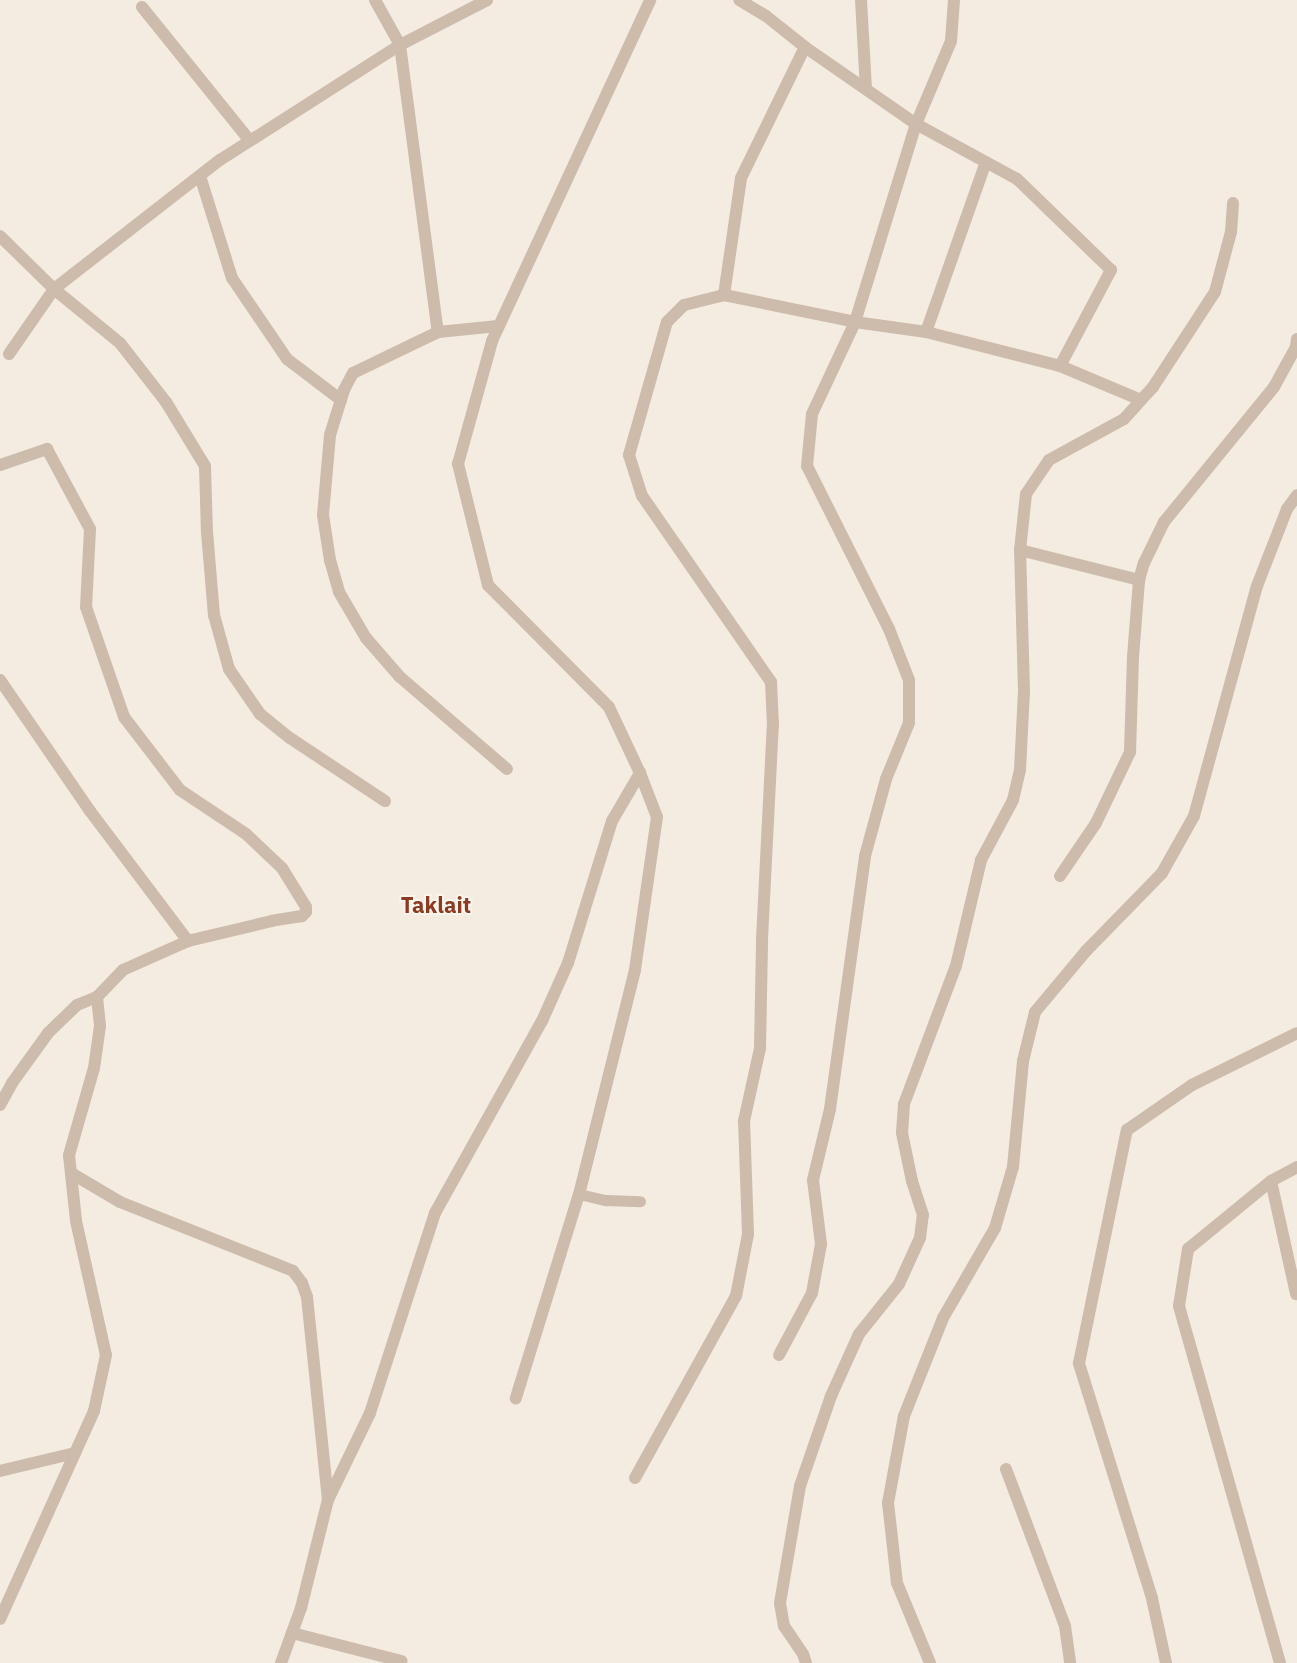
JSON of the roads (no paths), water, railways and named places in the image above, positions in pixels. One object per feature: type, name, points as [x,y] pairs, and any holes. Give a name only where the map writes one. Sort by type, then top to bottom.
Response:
[{"type":"street","points":[[375,0],[400,45],[438,332]]},
{"type":"street","points":[[9,354],[54,289],[200,176],[400,45],[487,0]]},
{"type":"street","points":[[516,1398],[579,1194],[635,970],[657,817],[640,773],[609,707],[488,585],[458,464],[492,341],[498,326],[650,0]]},
{"type":"street","points":[[739,0],[766,16],[805,47],[916,124],[1016,179],[1111,270],[1060,366]]},
{"type":"street","points":[[862,0],[866,89]]},
{"type":"street","points":[[779,1356],[812,1293],[821,1244],[813,1180],[830,1109],[865,856],[886,778],[909,723],[909,680],[889,629],[807,466],[812,414],[855,322],[916,124],[951,41],[954,0]]},
{"type":"street","points":[[142,7],[250,142]]},
{"type":"street","points":[[724,295],[741,178],[805,47]]},
{"type":"street","points":[[926,332],[986,162]]},
{"type":"street","points":[[200,176],[232,278],[287,359],[341,400]]},
{"type":"street","points":[[806,1663],[803,1654],[784,1626],[780,1603],[800,1486],[831,1396],[859,1334],[899,1284],[920,1238],[923,1215],[912,1181],[902,1133],[904,1104],[956,966],[982,860],[1013,800],[1020,770],[1024,691],[1020,550],[1026,494],[1049,460],[1124,419],[1158,380],[1215,292],[1231,232],[1233,203]]},
{"type":"street","points":[[0,236],[54,289],[120,343],[166,402],[205,466],[206,532],[214,615],[229,669],[260,714],[290,738],[385,801]]},
{"type":"street","points":[[635,1478],[736,1296],[748,1234],[744,1121],[760,1048],[762,939],[773,725],[771,682],[642,496],[629,455],[667,322],[684,305],[724,295],[855,322],[926,332],[1060,366],[1141,400]]},
{"type":"street","points":[[498,326],[438,332],[353,373],[341,400],[330,436],[323,515],[330,560],[339,592],[366,638],[400,677],[507,769]]},
{"type":"street","points":[[1060,876],[1096,823],[1130,752],[1138,580],[1144,563],[1164,522],[1274,387],[1297,345]]},
{"type":"street","points":[[0,465],[47,449],[90,529],[86,607],[124,717],[180,790],[246,834],[282,868],[306,907],[306,912],[302,916],[272,921],[188,942],[123,970],[97,997],[76,1005],[48,1033],[12,1082],[0,1105]]},
{"type":"street","points":[[930,1663],[897,1583],[888,1503],[904,1416],[943,1318],[995,1228],[1013,1167],[1024,1061],[1036,1012],[1086,951],[1162,873],[1194,816],[1257,586],[1287,509],[1297,495]]},
{"type":"street","points":[[1020,550],[1138,580]]},
{"type":"street","points":[[0,680],[90,811],[188,942]]},
{"type":"street","points":[[281,1663],[301,1608],[328,1500],[370,1413],[436,1213],[542,1021],[568,963],[612,822],[640,773]]},
{"type":"street","points":[[0,1619],[94,1411],[106,1355],[76,1221],[69,1155],[94,1068],[100,1026],[97,997]]},
{"type":"street","points":[[1166,1663],[1152,1598],[1079,1363],[1128,1130],[1192,1085],[1297,1033]]},
{"type":"street","points":[[1280,1663],[1179,1306],[1188,1249],[1271,1180],[1297,1167]]},
{"type":"street","points":[[71,1173],[120,1202],[293,1271],[302,1282],[307,1297],[328,1500]]},
{"type":"street","points":[[1271,1180],[1297,1296]]},
{"type":"street","points":[[0,1471],[76,1453]]},
{"type":"street","points":[[1006,1470],[1065,1626],[1070,1663]]},
{"type":"street","points":[[292,1633],[401,1661],[400,1663]]},
{"type":"lane","points":[[579,1194],[606,1200],[640,1201]]},
{"type":"district","name":"Taklait","points":[[436,905]]}]
